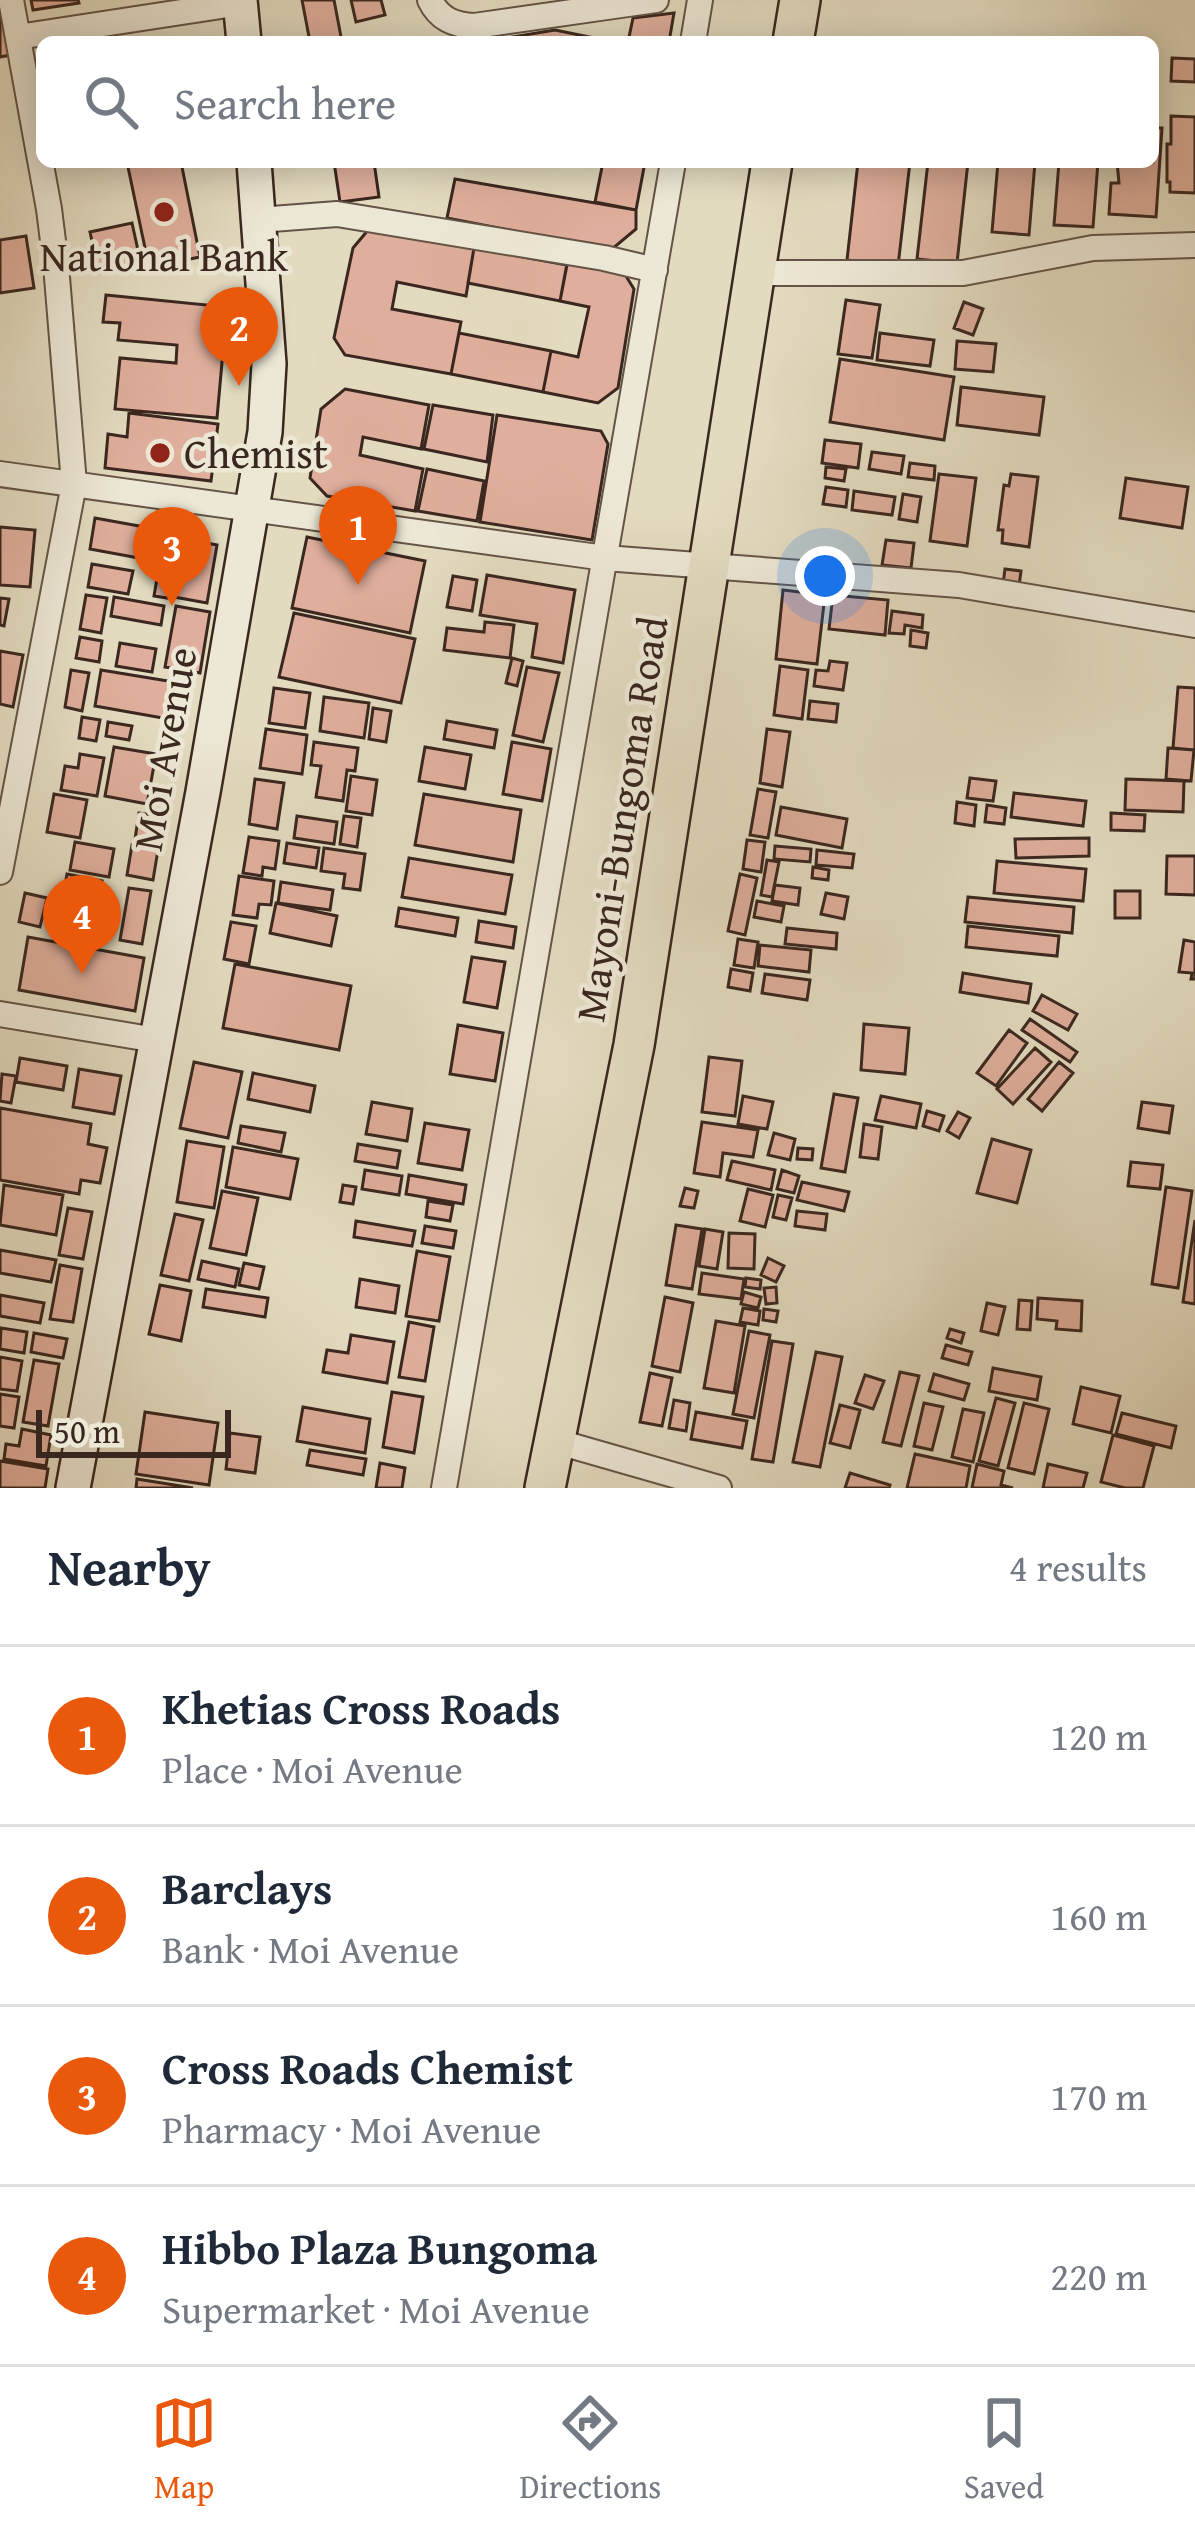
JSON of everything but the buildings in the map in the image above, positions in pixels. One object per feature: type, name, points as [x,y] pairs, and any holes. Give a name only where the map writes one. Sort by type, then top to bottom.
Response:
[{"type":"main road","points":[[794,36],[800,0]]},
{"type":"main road","name":"Mayoni-Bungoma Road","points":[[545,1488],[634,1045],[771,168]]},
{"type":"street","points":[[11,0],[36,137]]},
{"type":"street","points":[[430,0],[443,18],[474,26],[656,0]]},
{"type":"street","points":[[694,36],[700,0]]},
{"type":"street","points":[[18,37],[240,2],[243,36]]},
{"type":"street","points":[[0,872],[74,484],[56,265],[42,168]]},
{"type":"street","name":"Moi Avenue","points":[[73,1488],[265,432],[269,364],[255,168]]},
{"type":"street","points":[[445,1488],[672,168]]},
{"type":"street","points":[[260,220],[338,214],[655,269]]},
{"type":"street","points":[[754,272],[963,273],[1093,248],[1195,245]]},
{"type":"street","points":[[0,474],[605,558],[959,585],[1195,625]]},
{"type":"street","points":[[0,1014],[156,1040]]},
{"type":"street","points":[[556,1441],[719,1488]]},
{"type":"place","name":"National Bank","points":[[164,212]]},
{"type":"place","name":"Barclays","points":[[239,386]]},
{"type":"place","name":"Chemist","points":[[160,453]]},
{"type":"place","name":"Khetias Cross Roads","points":[[358,585]]},
{"type":"place","name":"Cross Roads Chemist","points":[[172,606]]},
{"type":"place","name":"Hibbo Plaza Bungoma","points":[[82,974]]}]
